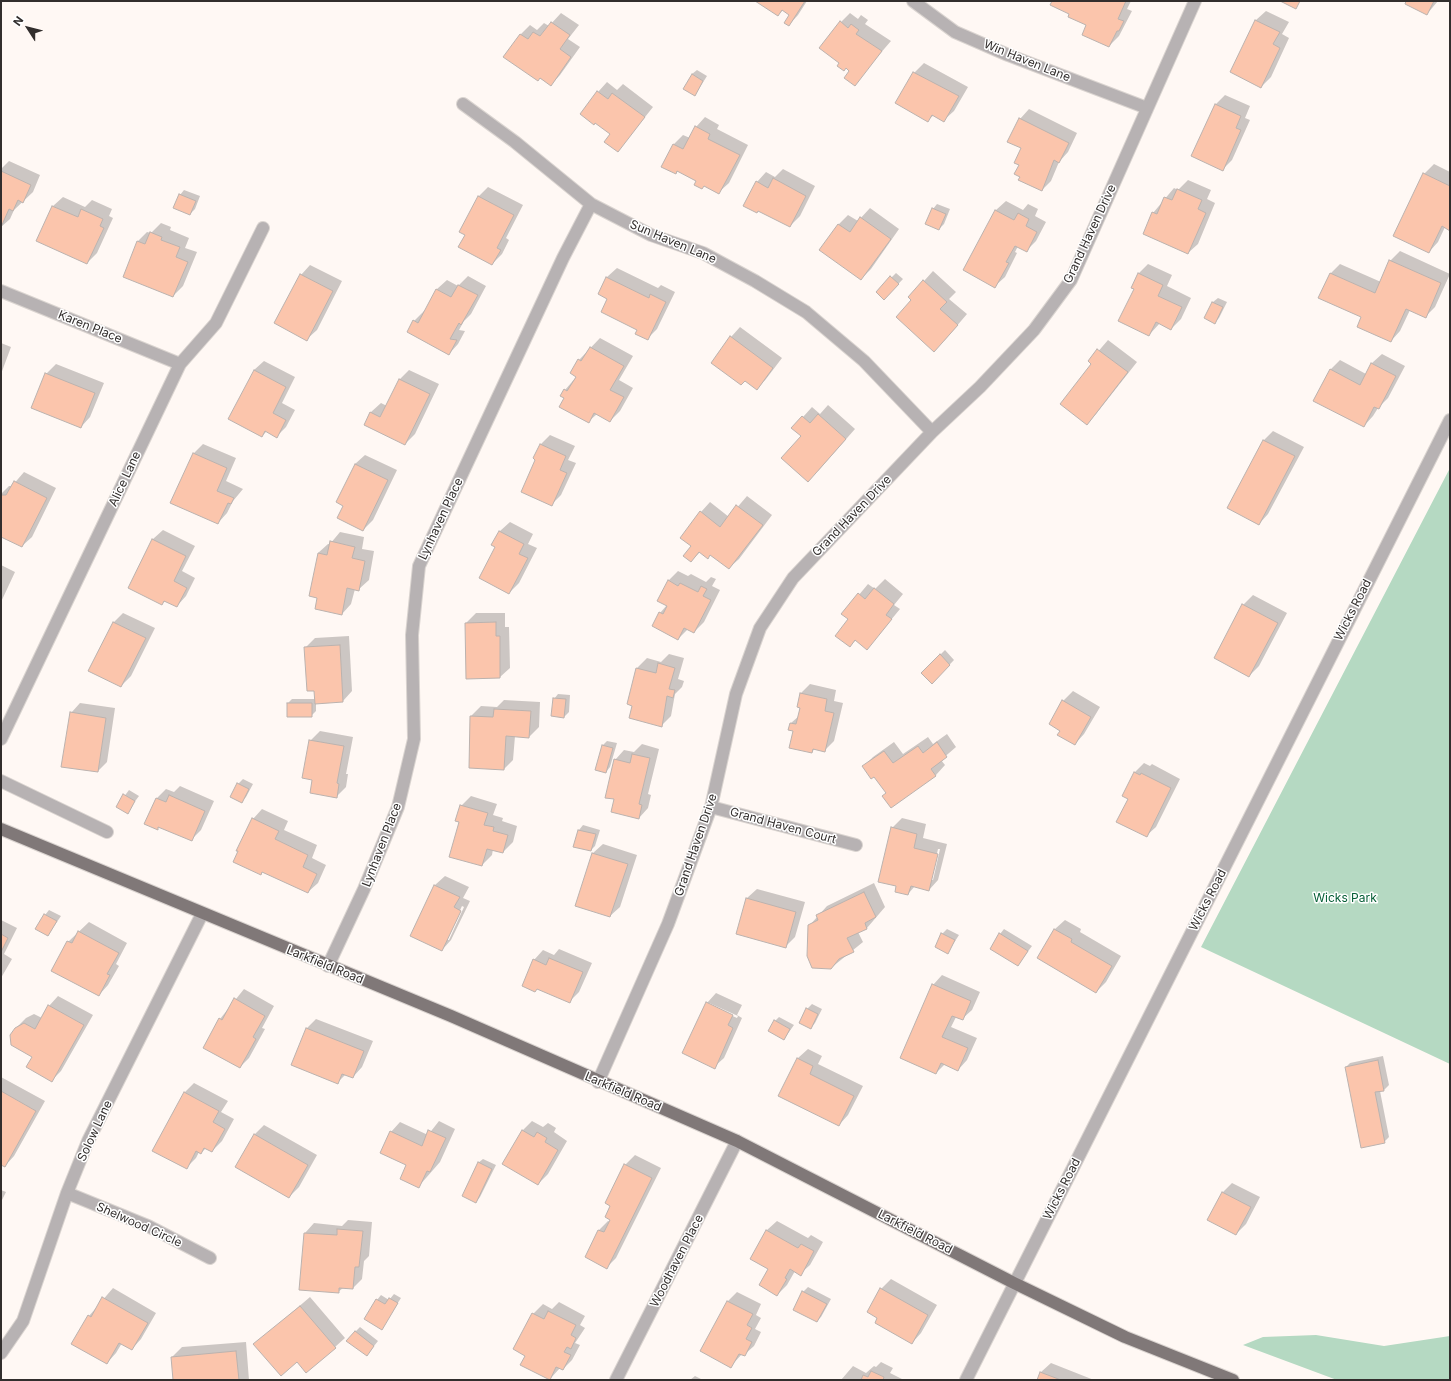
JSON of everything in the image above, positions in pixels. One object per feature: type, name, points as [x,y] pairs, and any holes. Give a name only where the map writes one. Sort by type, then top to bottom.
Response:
[{"type":"main road","name":"Larkfield Road","points":[[1,829],[202,914],[451,1016],[598,1082],[737,1141],[1014,1283],[1125,1337],[1233,1380]]},
{"type":"street","name":"Win Haven Lane","points":[[913,1],[955,32],[1008,55],[1148,108]]},
{"type":"street","name":"Grand Haven Drive","points":[[598,1082],[668,924],[711,807],[736,694],[760,628],[793,578],[932,432],[980,387],[1034,330],[1071,280],[1195,1]]},
{"type":"street","name":"Sun Haven Lane","points":[[463,104],[515,142],[591,204],[651,235],[703,253],[755,281],[806,312],[864,361],[932,432]]},
{"type":"street","name":"Lynhaven Place","points":[[328,966],[364,889],[398,807],[414,739],[412,635],[419,566],[563,258],[591,204]]},
{"type":"street","name":"Alice Lane","points":[[1,739],[180,364],[216,323],[263,228]]},
{"type":"street","name":"Karen Place","points":[[1,291],[180,364]]},
{"type":"street","name":"Wicks Road","points":[[966,1380],[1450,420]]},
{"type":"street","points":[[1,781],[107,832]]},
{"type":"street","name":"Grand Haven Court","points":[[711,807],[856,845]]},
{"type":"street","name":"Solow Lane","points":[[1,1354],[23,1321],[67,1193],[88,1141],[202,914]]},
{"type":"street","name":"Woodhaven Place","points":[[616,1380],[737,1141]]},
{"type":"street","name":"Shelwood Circle","points":[[67,1193],[148,1226],[210,1258]]},
{"type":"green space","name":"Wicks Park","points":[[1450,468],[1450,1064],[1201,947]]},
{"type":"green space","points":[[1316,1335],[1384,1346],[1450,1336],[1450,1380],[1337,1380],[1243,1345],[1263,1337]]},
{"type":"building","points":[[755,1],[805,1],[789,26],[784,23],[789,15],[782,10],[778,16]]},
{"type":"building","points":[[1052,1],[1126,1],[1118,19],[1124,21],[1109,47],[1082,35],[1086,25],[1068,17],[1069,14],[1050,5]]},
{"type":"building","points":[[1280,1],[1300,1],[1296,9]]},
{"type":"building","points":[[1406,1],[1434,1],[1427,15],[1405,4]]},
{"type":"building","points":[[1255,20],[1280,32],[1273,44],[1280,48],[1261,88],[1230,72]]},
{"type":"building","points":[[840,21],[848,28],[851,24],[859,30],[856,34],[882,51],[855,86],[844,78],[849,71],[846,68],[844,71],[837,66],[839,63],[819,48]]},
{"type":"building","points":[[551,22],[570,35],[560,49],[571,57],[551,86],[540,78],[538,81],[503,57],[520,34],[528,39],[533,32],[540,36]]},
{"type":"building","points":[[913,72],[959,96],[944,122],[932,115],[928,122],[895,103]]},
{"type":"building","points":[[692,74],[703,81],[695,96],[683,89]]},
{"type":"building","points":[[597,91],[608,99],[612,93],[645,117],[618,152],[604,142],[610,134],[595,123],[594,125],[580,114]]},
{"type":"building","points":[[1215,104],[1241,116],[1236,128],[1241,130],[1223,171],[1191,156]]},
{"type":"building","points":[[1019,118],[1069,143],[1059,163],[1054,160],[1042,191],[1018,180],[1020,177],[1014,174],[1019,165],[1014,163],[1021,148],[1007,142]]},
{"type":"building","points":[[695,126],[710,134],[708,139],[740,155],[719,194],[704,186],[702,189],[694,185],[696,181],[677,171],[676,174],[661,167],[673,144],[683,149]]},
{"type":"building","points":[[1,171],[31,185],[23,203],[18,200],[13,211],[9,209],[1,227]]},
{"type":"building","points":[[1423,173],[1450,186],[1450,231],[1442,226],[1429,253],[1393,236]]},
{"type":"building","points":[[773,178],[806,196],[790,227],[758,211],[757,213],[743,206],[756,181],[768,188]]},
{"type":"building","points":[[1177,189],[1202,200],[1198,209],[1206,213],[1188,254],[1143,234],[1152,212],[1157,214],[1164,197],[1172,200]]},
{"type":"building","points":[[179,194],[196,201],[190,215],[173,208]]},
{"type":"building","points":[[478,196],[514,215],[497,248],[501,250],[492,265],[458,247],[465,235],[459,232]]},
{"type":"building","points":[[52,206],[78,217],[81,209],[103,219],[100,226],[104,228],[87,264],[36,241]]},
{"type":"building","points":[[932,208],[946,214],[939,230],[925,224]]},
{"type":"building","points":[[995,210],[1014,220],[1018,213],[1029,219],[1026,226],[1037,232],[1027,252],[1015,246],[1006,262],[1009,263],[995,288],[963,270]]},
{"type":"building","points":[[860,217],[891,239],[861,280],[819,250],[838,224],[850,232]]},
{"type":"building","points":[[150,232],[162,237],[161,240],[180,247],[176,257],[188,262],[173,297],[123,277],[137,241],[145,244]]},
{"type":"building","points":[[1389,260],[1441,283],[1426,318],[1406,309],[1391,342],[1357,327],[1361,317],[1318,298],[1330,273],[1375,293]]},
{"type":"building","points":[[1138,273],[1163,285],[1158,296],[1182,307],[1171,330],[1156,322],[1149,336],[1118,321],[1134,289],[1131,288]]},
{"type":"building","points":[[300,274],[333,291],[307,341],[274,323]]},
{"type":"building","points":[[890,276],[899,284],[884,300],[876,292]]},
{"type":"building","points":[[606,277],[649,298],[650,294],[666,302],[648,340],[635,334],[637,330],[601,312],[607,299],[598,294]]},
{"type":"building","points":[[923,280],[947,302],[940,309],[958,325],[934,352],[896,317],[911,300],[908,297]]},
{"type":"building","points":[[458,285],[478,295],[461,325],[459,323],[450,339],[457,340],[449,355],[407,332],[413,320],[418,323],[436,289],[451,297]]},
{"type":"building","points":[[1212,302],[1223,307],[1215,324],[1204,318]]},
{"type":"building","points":[[730,336],[773,368],[757,390],[745,381],[741,385],[711,363]]},
{"type":"building","points":[[590,347],[624,366],[610,390],[624,397],[610,422],[594,413],[589,423],[559,407],[564,398],[560,396],[564,389],[567,391],[576,377],[570,373],[578,359],[581,361]]},
{"type":"building","points":[[1097,349],[1128,372],[1087,425],[1060,404],[1091,364],[1088,361]]},
{"type":"building","points":[[1371,363],[1396,376],[1379,409],[1374,407],[1364,427],[1313,401],[1330,369],[1360,385]]},
{"type":"building","points":[[254,370],[286,387],[273,413],[286,420],[277,438],[265,431],[262,437],[228,419]]},
{"type":"building","points":[[45,373],[95,393],[81,428],[31,408]]},
{"type":"building","points":[[399,379],[430,394],[405,445],[364,425],[370,412],[380,417]]},
{"type":"building","points":[[818,414],[846,439],[808,482],[781,458],[801,436],[791,428],[802,416],[810,423]]},
{"type":"building","points":[[1263,440],[1295,456],[1259,525],[1227,508]]},
{"type":"building","points":[[540,444],[566,456],[560,470],[567,473],[552,506],[521,492],[535,460],[533,458]]},
{"type":"building","points":[[193,453],[227,468],[217,491],[234,498],[231,504],[228,503],[218,524],[170,503]]},
{"type":"building","points":[[355,464],[388,480],[363,531],[337,518],[343,506],[336,502]]},
{"type":"building","points":[[14,481],[47,498],[22,547],[1,537],[1,495],[6,495]]},
{"type":"building","points":[[736,505],[763,525],[729,569],[710,555],[708,559],[699,552],[691,562],[683,556],[691,546],[680,538],[700,511],[720,527]]},
{"type":"building","points":[[499,531],[524,544],[519,554],[528,558],[509,594],[479,578],[495,547],[491,545]]},
{"type":"building","points":[[152,539],[186,556],[174,581],[187,588],[177,607],[164,601],[162,605],[128,588]]},
{"type":"building","points":[[330,541],[355,547],[352,558],[365,561],[359,591],[347,588],[342,615],[315,609],[317,598],[309,596],[318,553],[327,555]]},
{"type":"building","points":[[668,580],[678,586],[680,583],[698,592],[701,586],[707,589],[703,596],[711,600],[694,633],[684,628],[678,640],[652,626],[659,612],[663,614],[667,606],[657,601]]},
{"type":"building","points":[[874,588],[894,604],[886,615],[892,619],[867,650],[855,640],[850,647],[835,636],[848,619],[841,614],[858,593],[865,599]]},
{"type":"building","points":[[1242,604],[1278,623],[1249,677],[1214,658]]},
{"type":"building","points":[[113,622],[146,638],[121,687],[88,671]]},
{"type":"building","points":[[496,622],[496,636],[500,636],[500,678],[466,679],[465,623]]},
{"type":"building","points":[[340,645],[343,702],[315,704],[314,691],[307,691],[304,647]]},
{"type":"building","points":[[940,654],[950,665],[932,684],[921,673]]},
{"type":"building","points":[[658,663],[675,668],[669,689],[675,690],[673,698],[667,696],[662,727],[629,718],[632,706],[627,704],[636,668],[656,673]]},
{"type":"building","points":[[800,693],[827,699],[825,711],[834,713],[825,752],[813,749],[812,753],[789,748],[793,731],[788,730],[790,723],[796,724],[800,708],[797,707]]},
{"type":"building","points":[[553,698],[566,699],[564,718],[551,716]]},
{"type":"building","points":[[1062,700],[1091,717],[1075,745],[1057,735],[1060,731],[1049,724]]},
{"type":"building","points":[[287,703],[312,703],[312,717],[287,717]]},
{"type":"building","points":[[494,709],[531,711],[529,738],[506,736],[504,770],[469,768],[470,716],[493,717]]},
{"type":"building","points":[[70,712],[106,718],[98,772],[61,767]]},
{"type":"building","points":[[309,740],[344,746],[337,783],[339,784],[337,798],[310,793],[312,780],[302,778]]},
{"type":"building","points":[[937,742],[947,757],[931,769],[936,776],[891,808],[882,796],[886,793],[874,777],[871,779],[862,766],[884,751],[893,763],[918,746],[923,753]]},
{"type":"building","points":[[602,745],[613,748],[606,773],[595,770]]},
{"type":"building","points":[[632,754],[650,758],[639,804],[642,805],[639,819],[611,812],[614,799],[605,798],[614,759],[630,763]]},
{"type":"building","points":[[1134,772],[1140,775],[1141,773],[1171,788],[1147,837],[1116,822],[1128,799],[1122,796]]},
{"type":"building","points":[[237,783],[249,789],[242,803],[230,797]]},
{"type":"building","points":[[123,794],[135,801],[128,814],[116,807]]},
{"type":"building","points":[[169,795],[205,811],[192,841],[158,827],[158,830],[144,824],[156,798],[166,802]]},
{"type":"building","points":[[460,805],[488,813],[484,825],[494,827],[493,831],[508,835],[503,853],[487,849],[482,866],[449,857],[459,822],[455,821]]},
{"type":"building","points":[[252,818],[279,831],[275,839],[308,855],[303,867],[317,874],[308,893],[262,872],[261,875],[233,862],[238,851],[236,851]]},
{"type":"building","points":[[891,827],[917,834],[914,848],[938,854],[929,891],[911,886],[908,895],[895,892],[896,886],[878,882]]},
{"type":"building","points":[[578,830],[596,834],[591,851],[573,847]]},
{"type":"building","points":[[592,853],[628,864],[610,917],[575,906]]},
{"type":"building","points":[[434,885],[460,897],[454,907],[461,911],[442,951],[410,936]]},
{"type":"building","points":[[864,892],[876,917],[865,923],[867,929],[847,938],[854,952],[839,959],[831,969],[812,968],[807,956],[808,925],[818,920],[816,915]]},
{"type":"building","points":[[746,898],[796,912],[786,948],[736,934]]},
{"type":"building","points":[[44,914],[57,921],[48,936],[35,929]]},
{"type":"building","points":[[1054,929],[1072,939],[1071,942],[1112,966],[1096,993],[1037,958]]},
{"type":"building","points":[[78,931],[119,953],[107,974],[110,975],[99,996],[51,971],[67,941],[72,943]]},
{"type":"building","points":[[941,933],[955,940],[948,954],[935,947]]},
{"type":"building","points":[[999,933],[1028,951],[1018,966],[990,949]]},
{"type":"building","points":[[1,934],[8,938],[1,952]]},
{"type":"building","points":[[549,958],[583,972],[570,1003],[537,989],[535,992],[522,986],[533,959],[546,965]]},
{"type":"building","points":[[932,984],[971,1001],[963,1020],[952,1016],[942,1037],[968,1048],[958,1071],[941,1063],[936,1074],[900,1058]]},
{"type":"building","points":[[234,998],[265,1016],[253,1037],[256,1039],[240,1068],[203,1048],[219,1018],[222,1020]]},
{"type":"building","points":[[706,1002],[733,1015],[728,1025],[733,1028],[715,1069],[682,1053]]},
{"type":"building","points":[[48,1005],[84,1025],[52,1082],[26,1067],[32,1057],[11,1045],[10,1035],[15,1028],[24,1023],[35,1029]]},
{"type":"building","points":[[806,1008],[818,1014],[811,1029],[799,1023]]},
{"type":"building","points":[[774,1020],[790,1029],[784,1040],[768,1031]]},
{"type":"building","points":[[306,1028],[364,1051],[353,1078],[342,1074],[338,1084],[291,1065]]},
{"type":"building","points":[[797,1058],[813,1066],[810,1074],[854,1096],[839,1126],[778,1096]]},
{"type":"building","points":[[1378,1060],[1384,1091],[1375,1092],[1385,1143],[1361,1148],[1345,1067]]},
{"type":"building","points":[[1,1091],[36,1111],[5,1167],[1,1165]]},
{"type":"building","points":[[184,1092],[219,1111],[213,1122],[225,1129],[212,1152],[204,1148],[201,1154],[196,1151],[187,1169],[152,1151]]},
{"type":"building","points":[[428,1130],[446,1138],[430,1172],[427,1171],[419,1188],[400,1179],[406,1165],[380,1153],[390,1131],[422,1146]]},
{"type":"building","points":[[522,1130],[534,1137],[537,1132],[547,1138],[545,1142],[558,1150],[538,1185],[502,1164]]},
{"type":"building","points":[[254,1134],[308,1165],[289,1198],[235,1167]]},
{"type":"building","points":[[478,1162],[492,1169],[476,1203],[462,1196]]},
{"type":"building","points":[[624,1164],[652,1178],[607,1269],[585,1257],[598,1230],[604,1232],[610,1220],[605,1217],[610,1206],[605,1203]]},
{"type":"building","points":[[1222,1192],[1251,1207],[1236,1235],[1207,1220]]},
{"type":"building","points":[[337,1229],[363,1231],[359,1267],[355,1267],[353,1289],[339,1288],[339,1293],[299,1290],[304,1233],[337,1235]]},
{"type":"building","points":[[766,1230],[798,1248],[801,1244],[814,1251],[801,1276],[790,1269],[785,1278],[787,1279],[777,1296],[759,1285],[768,1269],[750,1259]]},
{"type":"building","points":[[880,1288],[928,1315],[912,1344],[875,1323],[877,1318],[867,1312]]},
{"type":"building","points":[[802,1291],[827,1304],[817,1322],[793,1310]]},
{"type":"building","points":[[102,1297],[148,1323],[132,1350],[119,1343],[107,1364],[71,1344],[88,1315],[91,1317]]},
{"type":"building","points":[[389,1298],[398,1303],[382,1330],[364,1319],[376,1299],[385,1304]]},
{"type":"building","points":[[727,1301],[753,1314],[747,1325],[752,1328],[746,1339],[752,1342],[745,1356],[739,1354],[731,1368],[700,1351]]},
{"type":"building","points":[[300,1306],[336,1348],[306,1373],[297,1362],[281,1376],[253,1344]]},
{"type":"building","points":[[548,1311],[576,1325],[571,1335],[576,1338],[571,1349],[567,1347],[564,1352],[571,1355],[563,1370],[556,1367],[550,1380],[520,1365],[525,1356],[513,1349],[532,1313],[544,1319]]},
{"type":"building","points":[[355,1331],[374,1346],[367,1356],[346,1341]]},
{"type":"building","points":[[236,1351],[239,1380],[173,1380],[171,1357]]},
{"type":"building","points":[[871,1371],[884,1377],[883,1380],[861,1380],[863,1375],[868,1377]]},
{"type":"building","points":[[1040,1372],[1061,1380],[1037,1380]]}]
